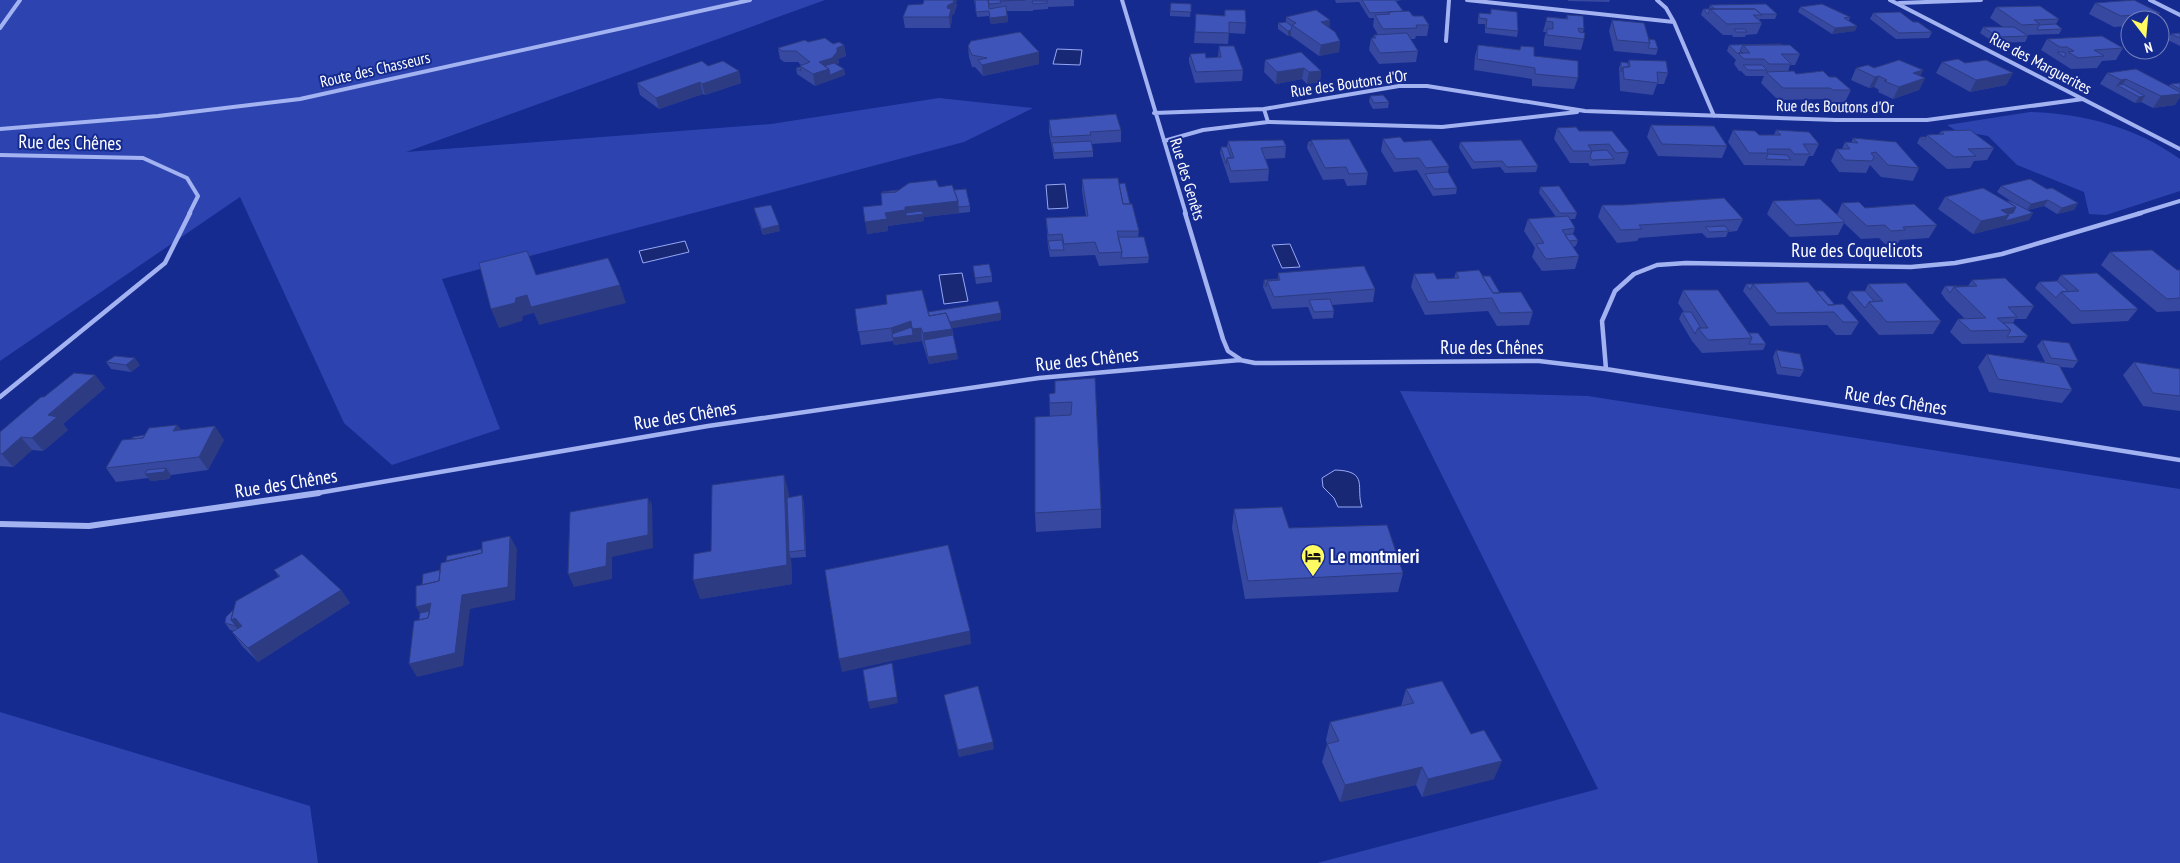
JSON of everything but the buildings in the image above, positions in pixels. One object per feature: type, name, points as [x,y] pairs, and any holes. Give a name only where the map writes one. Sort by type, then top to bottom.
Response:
[{"type":"street","points":[[0,28],[20,0]]},
{"type":"street","name":"Route des Chasseurs","points":[[0,129],[158,116],[300,99],[456,62],[750,0]]},
{"type":"street","name":"Rue des Genêts","points":[[1122,0],[1141,60],[1154,113],[1223,339],[1228,351],[1240,360]]},
{"type":"street","points":[[1446,41],[1449,0]]},
{"type":"street","points":[[1467,0],[1674,22]]},
{"type":"street","points":[[1657,0],[1666,8],[1674,22],[1714,116]]},
{"type":"street","name":"Rue des Marguerites","points":[[1890,0],[2180,149]]},
{"type":"street","points":[[1898,3],[1981,0]]},
{"type":"street","points":[[2150,0],[2180,15]]},
{"type":"street","name":"Rue des Boutons d'Or","points":[[1154,113],[1264,108],[1372,89],[1400,86],[1426,86],[1585,111],[1714,116],[1927,120],[2083,99]]},
{"type":"street","points":[[1264,108],[1268,122]]},
{"type":"street","name":"Rue des Boutons d'Or","points":[[1164,141],[1203,130],[1268,122],[1442,127],[1585,111]]},
{"type":"street","name":"Rue des Chênes","points":[[0,155],[143,158],[187,178],[198,196],[165,263],[0,397]]},
{"type":"street","name":"Rue des Coquelicots","points":[[1606,369],[1602,321],[1615,291],[1634,274],[1657,265],[1686,263],[1910,268],[1956,263],[2002,254],[2180,201]]},
{"type":"street","name":"Rue des Chênes","points":[[0,524],[98,525],[268,502],[718,424],[1039,378],[1240,360],[1255,363],[1539,361],[1606,369],[2180,460]]},
{"type":"shaded area","points":[[0,0],[825,0],[406,152],[771,124],[939,98],[1033,108],[964,142],[442,279],[500,429],[392,465],[344,423],[240,197],[0,361]]},
{"type":"shaded area","points":[[1057,49],[1082,50],[1080,65],[1053,64]]},
{"type":"shaded area","points":[[2030,112],[2090,119],[2145,138],[2180,159],[2180,191],[2106,215],[2089,214],[2084,192],[2017,165],[1988,136],[1955,130],[1947,125]]},
{"type":"shaded area","points":[[1065,184],[1068,208],[1048,209],[1046,185]]},
{"type":"shaded area","points":[[685,241],[689,252],[643,263],[639,251]]},
{"type":"shaded area","points":[[1290,244],[1300,267],[1282,268],[1272,245]]},
{"type":"shaded area","points":[[962,273],[968,301],[944,304],[939,275]]},
{"type":"shaded area","points":[[1400,391],[1588,396],[2180,489],[2180,863],[1317,863],[1598,789]]},
{"type":"shaded area","points":[[1335,470],[1346,471],[1357,477],[1362,507],[1338,507],[1334,498],[1323,487],[1322,478]]},
{"type":"shaded area","points":[[0,712],[310,806],[318,863],[0,863]]},
{"type":"place","name":"Le montmieri","points":[[1313,577]]}]
